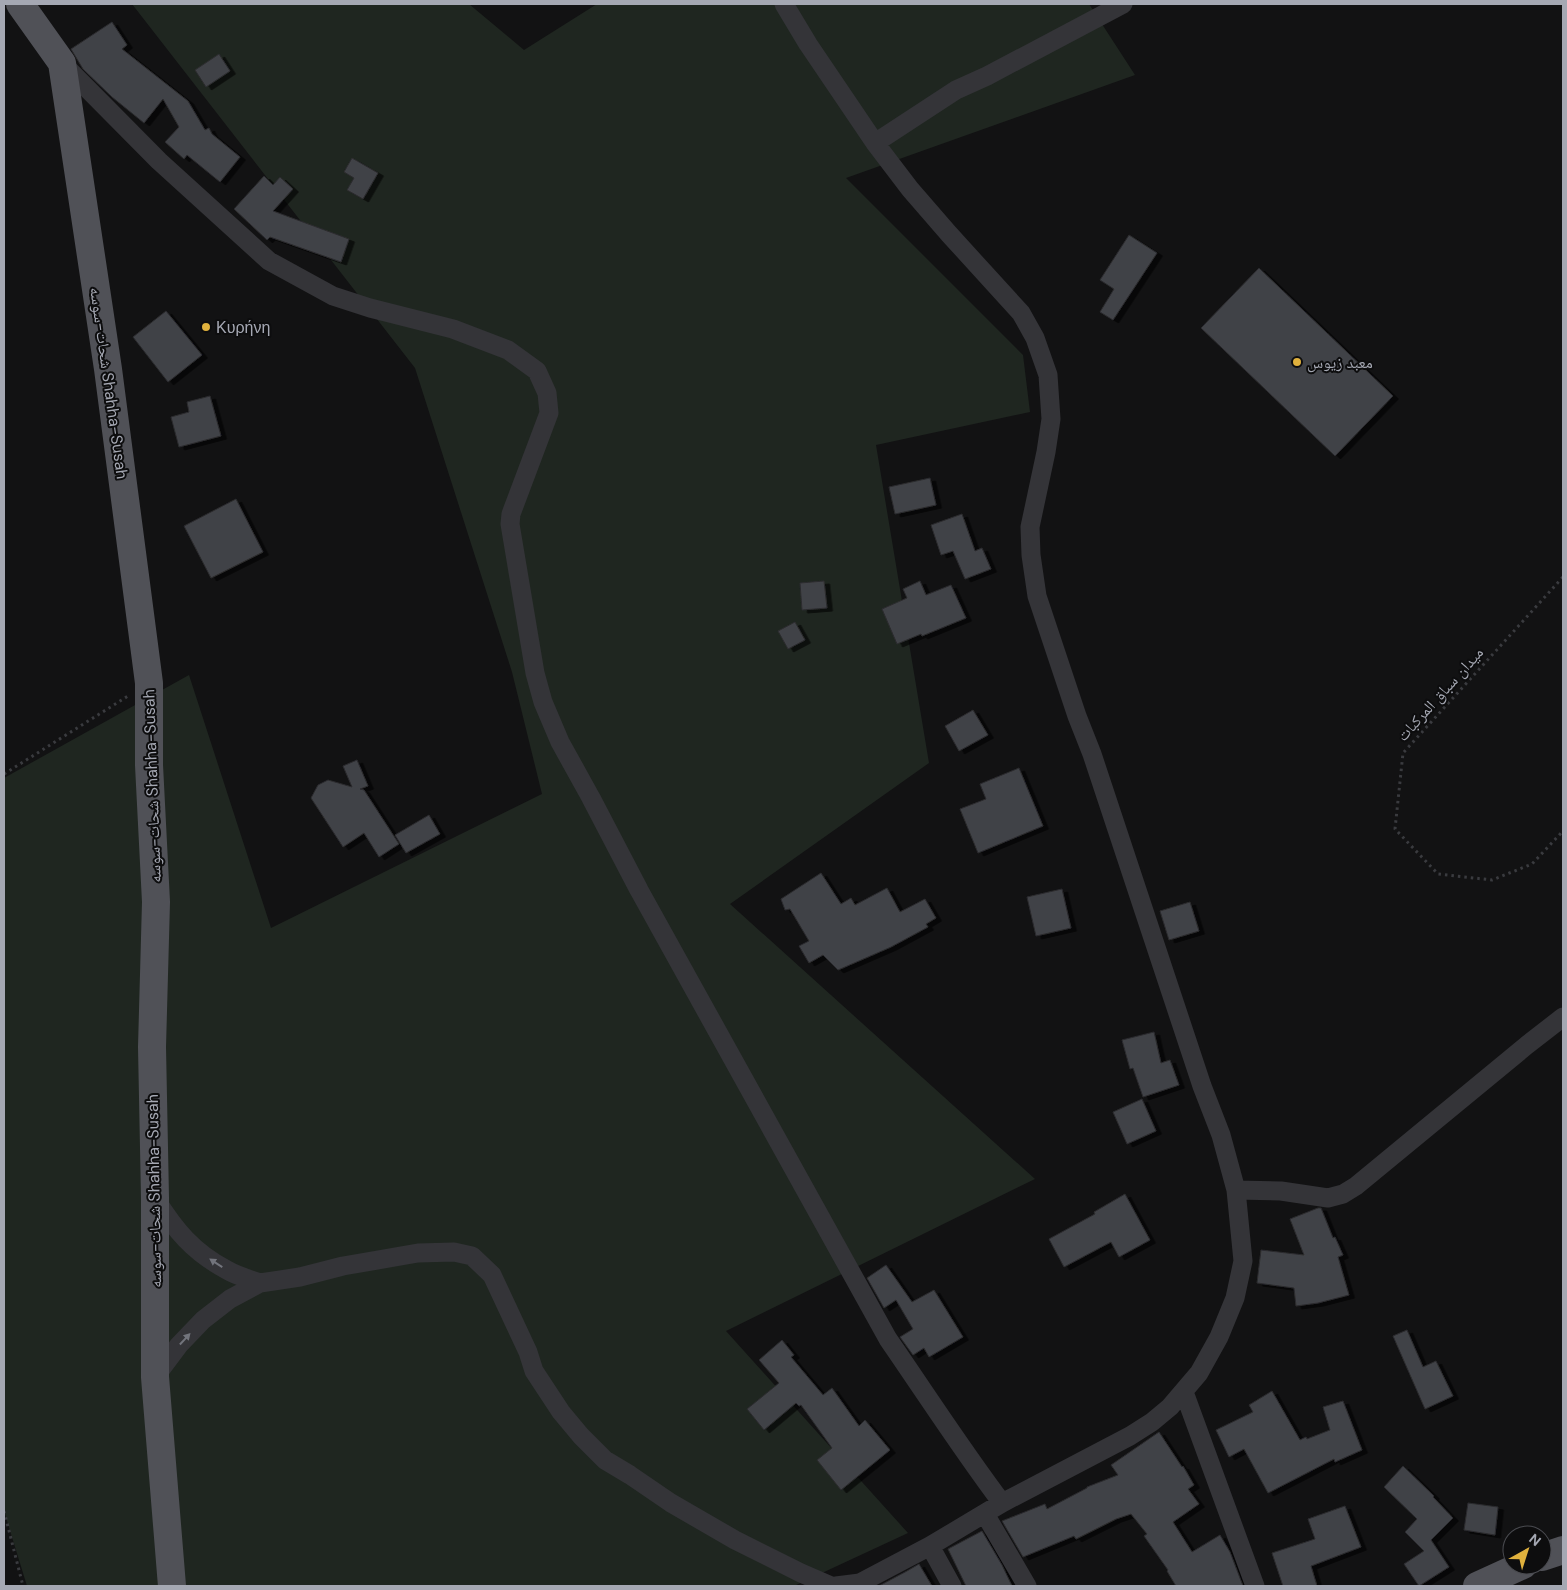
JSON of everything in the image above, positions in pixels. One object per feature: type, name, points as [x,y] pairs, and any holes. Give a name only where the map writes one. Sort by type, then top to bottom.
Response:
[{"type":"main road","name":"شحات-سوسه Shahha-Susah","points":[[20,4],[62,63],[108,369],[149,683],[149,765],[156,902],[152,1047],[155,1377],[172,1586]]},
{"type":"main road","points":[[1477,1586],[1502,1575]]},
{"type":"street","points":[[784,4],[818,60],[875,143],[910,189],[1020,313],[1035,338],[1048,375],[1050,419],[1046,452],[1030,527],[1031,555],[1037,596],[1077,716],[1092,754],[1202,1086],[1221,1135],[1236,1190],[1243,1261],[1235,1298],[1219,1337],[1199,1373],[1170,1407],[1152,1422],[1002,1503],[930,1546],[858,1585],[836,1586]]},
{"type":"street","points":[[875,143],[956,90],[1123,4]]},
{"type":"street","points":[[62,63],[159,161],[269,261],[333,296],[370,308],[453,329],[508,350],[537,371],[547,393],[549,413],[510,514],[510,524],[530,648],[543,702],[560,742],[638,890],[884,1331],[964,1452],[1002,1503]]},
{"type":"street","points":[[1236,1190],[1280,1191],[1328,1198],[1344,1194],[1563,1017]]},
{"type":"street","points":[[154,1198],[174,1227],[198,1252],[228,1271],[260,1283]]},
{"type":"street","points":[[155,1377],[179,1345],[202,1320],[230,1299],[260,1283],[300,1277],[343,1266],[418,1253],[454,1252],[472,1256],[492,1275],[528,1352],[534,1371],[561,1412],[605,1460],[671,1503],[801,1580],[831,1586]]},
{"type":"street","points":[[1184,1392],[1255,1586]]},
{"type":"street","points":[[985,1514],[1027,1586]]},
{"type":"street","points":[[930,1546],[952,1586]]},
{"type":"path","name":"ميدان سباق المركبات","points":[[1563,577],[1403,753],[1395,829],[1438,874],[1492,880],[1532,864],[1563,831]]},
{"type":"path","points":[[4,774],[149,683]]},
{"type":"path","points":[[4,1511],[23,1586]]},
{"type":"shaded area","points":[[132,4],[469,4],[524,50],[597,4],[1089,4],[1135,75],[846,178],[1023,355],[1030,412],[876,445],[929,763],[730,904],[1035,1179],[726,1331],[908,1533],[794,1586],[27,1586],[4,1511],[4,778],[189,675],[271,928],[542,794],[512,672],[415,368]]},
{"type":"building","points":[[112,22],[127,45],[122,49],[188,101],[205,130],[209,128],[212,134],[240,157],[220,182],[187,155],[184,159],[165,142],[179,127],[163,99],[144,123],[112,97],[83,69],[71,49]]},
{"type":"building","points":[[219,54],[230,71],[206,87],[195,70]]},
{"type":"building","points":[[352,158],[378,173],[363,199],[347,190],[354,178],[344,172]]},
{"type":"building","points":[[264,176],[273,185],[280,177],[293,189],[273,211],[349,239],[341,262],[270,237],[267,240],[234,209]]},
{"type":"building","points":[[1129,235],[1157,253],[1113,320],[1100,312],[1114,289],[1100,280]]},
{"type":"building","name":"معبد زيوس","points":[[1259,268],[1393,396],[1335,456],[1201,328]]},
{"type":"building","points":[[166,311],[202,355],[168,382],[133,337]]},
{"type":"building","points":[[210,396],[221,436],[179,447],[171,417],[189,412],[187,402]]},
{"type":"building","points":[[930,478],[936,505],[895,514],[889,487]]},
{"type":"building","points":[[236,499],[263,552],[211,578],[184,526]]},
{"type":"building","points":[[962,514],[975,551],[982,548],[991,569],[965,579],[953,551],[941,555],[931,525]]},
{"type":"building","points":[[824,581],[827,608],[802,610],[800,583]]},
{"type":"building","points":[[920,581],[926,595],[951,585],[966,618],[897,644],[882,609],[907,598],[903,589]]},
{"type":"building","points":[[795,622],[805,640],[788,649],[778,631]]},
{"type":"building","points":[[973,710],[988,735],[959,751],[945,726]]},
{"type":"building","points":[[357,760],[368,786],[360,789],[364,790],[399,844],[379,857],[364,833],[343,847],[311,798],[318,785],[328,780],[352,787],[343,766]]},
{"type":"building","points":[[1019,768],[1043,826],[978,853],[960,809],[986,799],[980,784]]},
{"type":"building","points":[[429,815],[440,834],[406,853],[395,835]]},
{"type":"building","points":[[821,873],[841,904],[851,898],[855,905],[887,888],[900,912],[925,899],[936,918],[926,924],[928,927],[891,947],[838,970],[823,955],[809,963],[799,946],[809,941],[790,909],[785,910],[781,899]]},
{"type":"building","points":[[1062,889],[1071,928],[1036,936],[1027,897]]},
{"type":"building","points":[[1190,902],[1199,931],[1169,940],[1160,911]]},
{"type":"building","points":[[1154,1032],[1161,1063],[1170,1060],[1179,1085],[1143,1097],[1133,1068],[1130,1069],[1122,1040]]},
{"type":"building","points":[[1142,1099],[1156,1131],[1127,1144],[1113,1112]]},
{"type":"building","points":[[1125,1194],[1150,1240],[1119,1257],[1111,1242],[1064,1267],[1049,1239],[1095,1214],[1094,1212]]},
{"type":"building","points":[[1321,1208],[1333,1238],[1335,1237],[1343,1255],[1338,1257],[1349,1295],[1318,1303],[1296,1306],[1294,1288],[1257,1283],[1261,1250],[1304,1255],[1290,1219]]},
{"type":"building","points":[[886,1265],[912,1302],[934,1290],[963,1337],[929,1357],[924,1348],[913,1355],[900,1337],[913,1329],[896,1300],[884,1308],[867,1278]]},
{"type":"building","points":[[1407,1330],[1423,1367],[1436,1361],[1453,1396],[1425,1409],[1393,1336]]},
{"type":"building","points":[[782,1340],[794,1355],[791,1357],[823,1395],[832,1388],[859,1426],[865,1420],[890,1450],[841,1490],[817,1460],[832,1448],[801,1405],[799,1406],[796,1403],[764,1430],[747,1409],[779,1383],[759,1360]]},
{"type":"building","points":[[1272,1391],[1300,1440],[1330,1430],[1323,1407],[1343,1401],[1362,1450],[1335,1462],[1334,1459],[1268,1493],[1244,1449],[1229,1457],[1216,1430],[1253,1412],[1249,1405]]},
{"type":"building","points":[[1159,1432],[1194,1485],[1188,1489],[1199,1504],[1173,1522],[1192,1552],[1220,1535],[1230,1552],[1243,1586],[1176,1586],[1168,1570],[1144,1536],[1147,1534],[1131,1514],[1116,1519],[1076,1539],[1074,1536],[1023,1557],[1002,1521],[1045,1504],[1047,1509],[1087,1487],[1118,1475],[1111,1465]]},
{"type":"building","points":[[1403,1466],[1434,1496],[1453,1518],[1431,1540],[1449,1567],[1419,1586],[1404,1564],[1424,1551],[1405,1532],[1417,1519],[1384,1487]]},
{"type":"building","points":[[1468,1503],[1498,1507],[1495,1535],[1464,1530]]},
{"type":"building","points":[[1345,1506],[1361,1547],[1311,1566],[1317,1586],[1283,1586],[1272,1553],[1315,1539],[1308,1519]]},
{"type":"building","points":[[982,1531],[1012,1586],[966,1586],[948,1549]]},
{"type":"building","points":[[919,1564],[932,1586],[879,1586],[907,1571]]},
{"type":"place","name":"Κυρήνη","points":[[206,327]]},
{"type":"place","name":"معبد زيوس","points":[[1297,362]]}]
